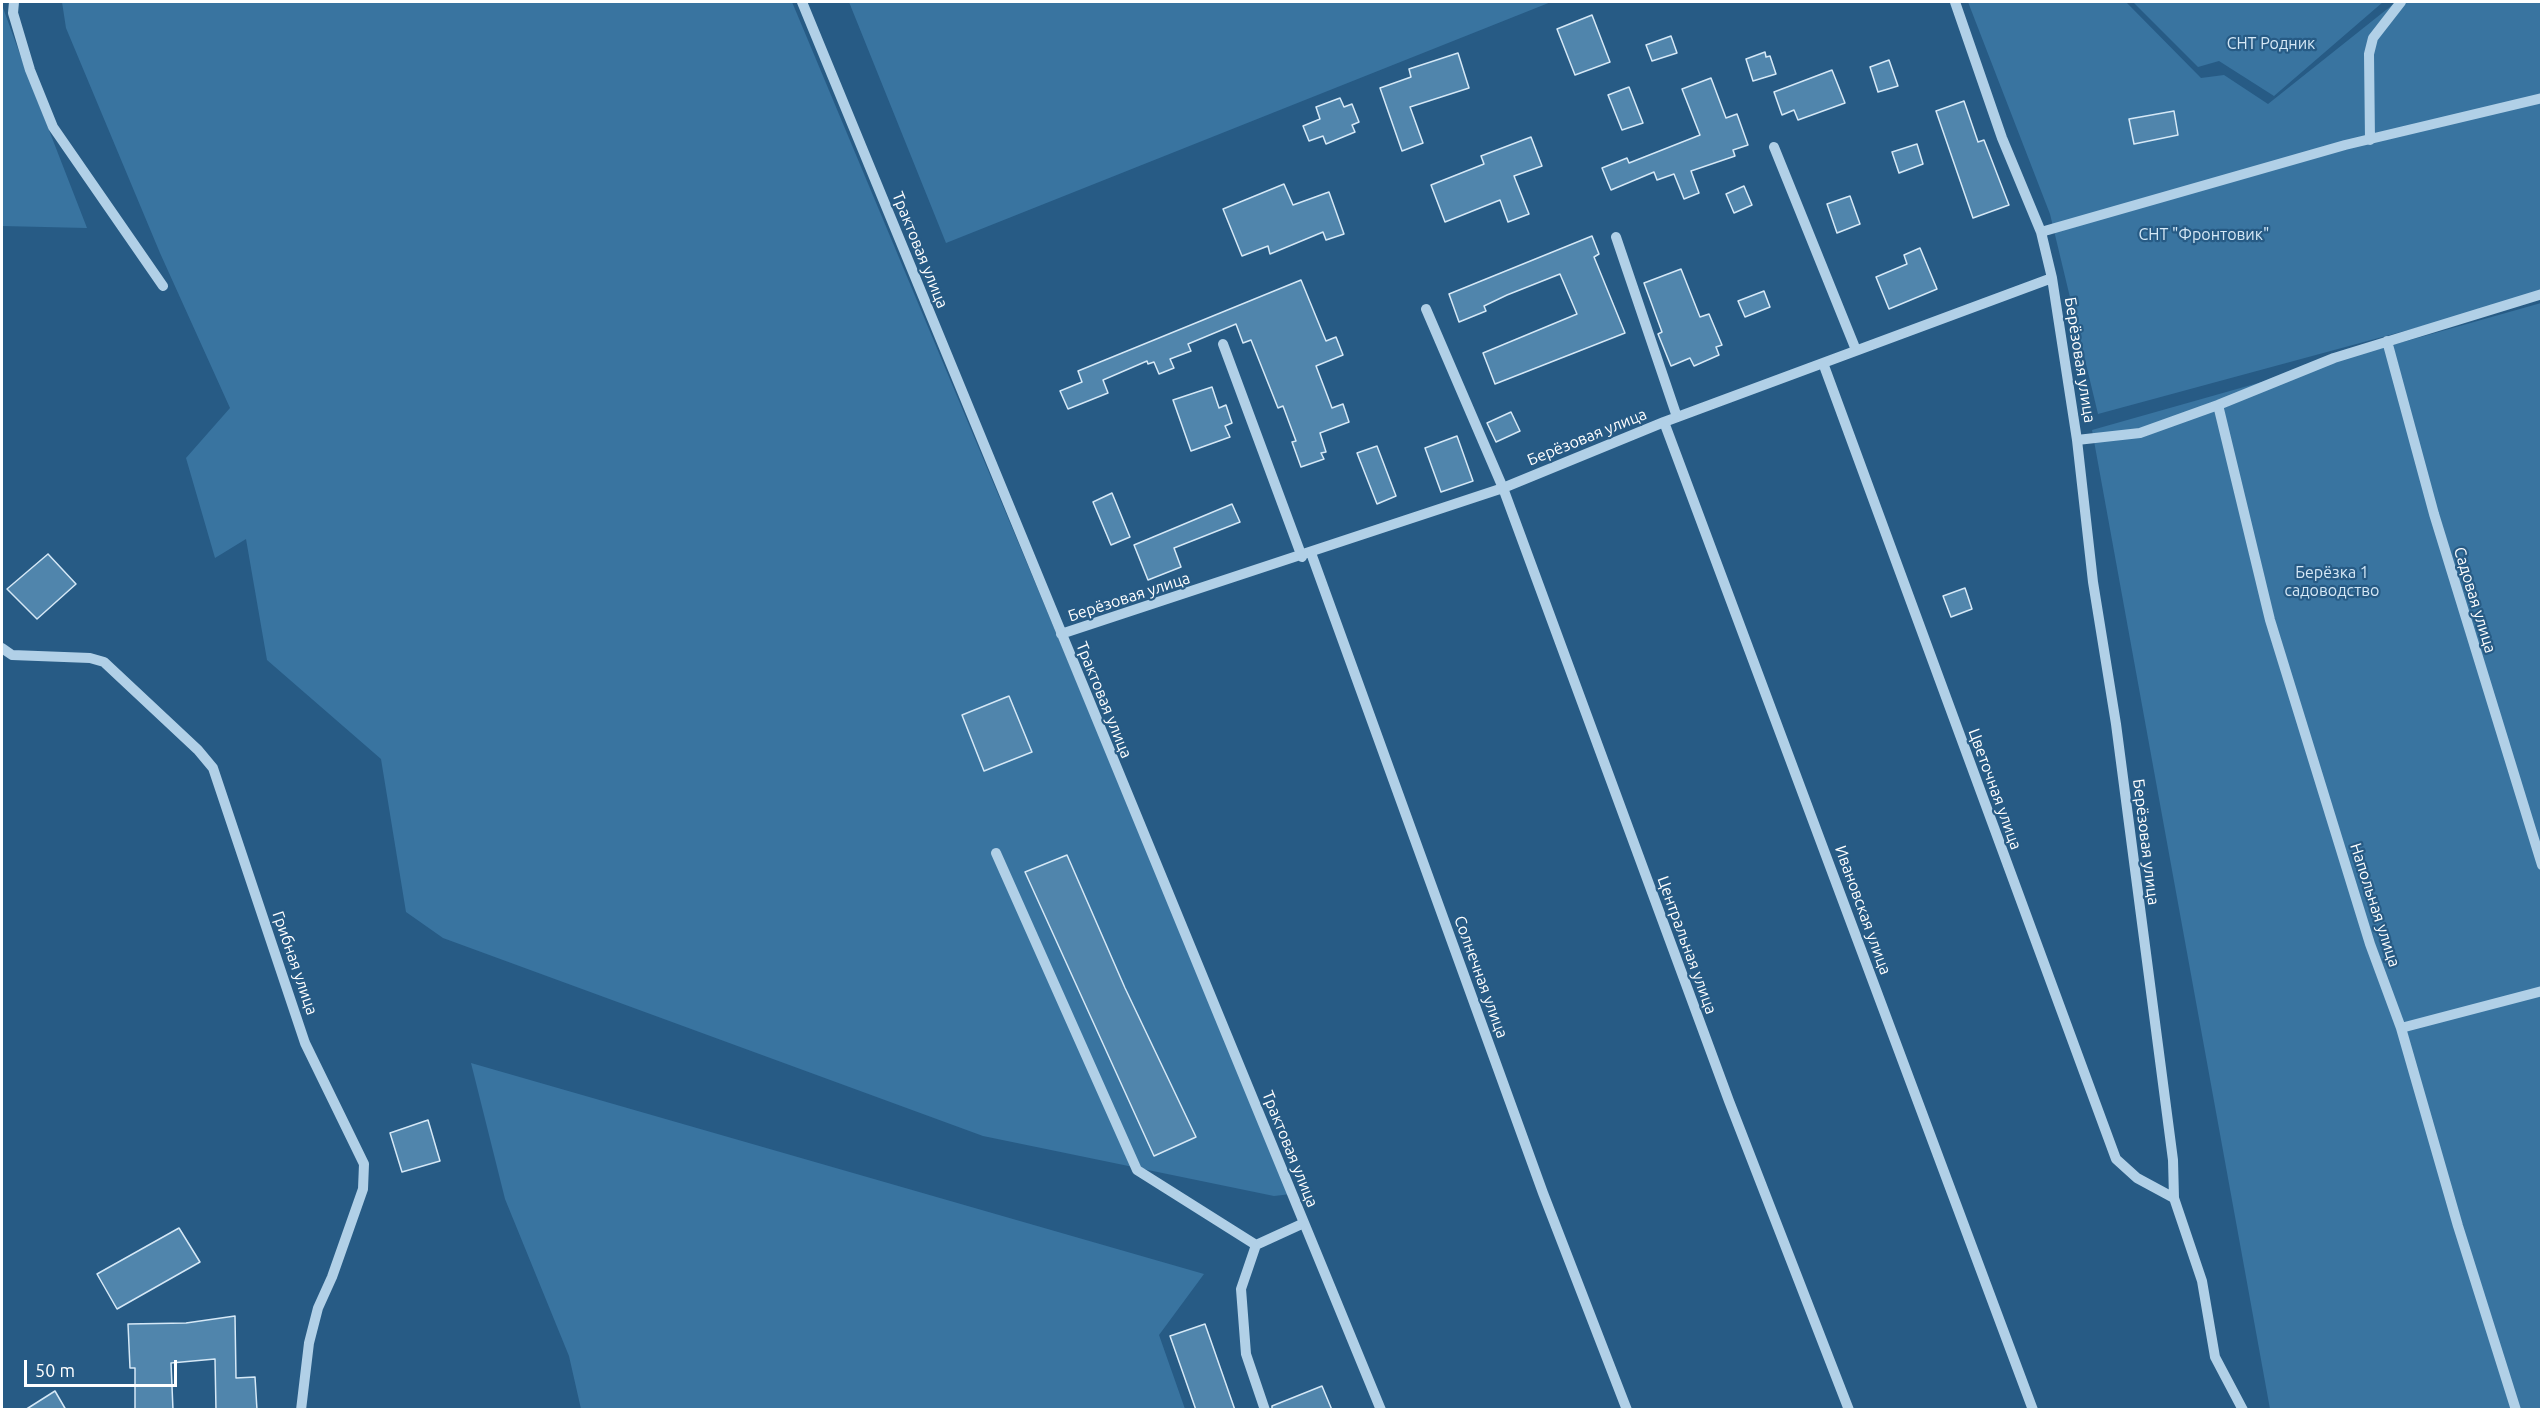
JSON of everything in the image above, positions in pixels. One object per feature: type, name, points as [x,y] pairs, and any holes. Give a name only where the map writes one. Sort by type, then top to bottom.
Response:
[{"type":"street","points":[[14,2],[13,13],[30,70],[53,126],[163,286]]},
{"type":"street","name":"Трактовая улица","points":[[802,2],[1381,1410]]},
{"type":"street","points":[[1955,2],[2002,138],[2041,232],[2052,278]]},
{"type":"street","points":[[2370,140],[2369,54],[2373,38],[2401,2]]},
{"type":"street","points":[[2041,232],[2345,145],[2541,98]]},
{"type":"street","points":[[1774,147],[1856,350]]},
{"type":"street","points":[[1616,237],[1677,417]]},
{"type":"street","name":"Берёзовая улица","points":[[1061,634],[1306,555],[1503,488],[1677,417],[2052,278],[2078,440],[2093,582],[2116,724],[2173,1160],[2174,1198],[2202,1281],[2215,1357],[2242,1410]]},
{"type":"street","points":[[2078,440],[2140,433],[2218,405],[2334,358],[2541,294]]},
{"type":"street","name":"Центральная улица","points":[[1426,309],[1503,488],[1729,1101],[1849,1410]]},
{"type":"street","name":"Садовая улица","points":[[2387,341],[2434,514],[2541,865]]},
{"type":"street","name":"Солнечная улица","points":[[1223,344],[1306,555],[1543,1193],[1627,1410]]},
{"type":"street","name":"Цветочная улица","points":[[1823,363],[2116,1159],[2137,1178],[2174,1198]]},
{"type":"street","name":"Напольная улица","points":[[2218,405],[2270,620],[2370,944],[2402,1028],[2458,1226],[2516,1410]]},
{"type":"street","name":"Ивановская улица","points":[[1664,422],[2033,1410]]},
{"type":"street","name":"Грибная улица","points":[[2,648],[12,656],[90,658],[104,662],[198,750],[213,768],[306,1043],[364,1164],[363,1189],[332,1277],[318,1308],[309,1343],[301,1410]]},
{"type":"street","points":[[996,853],[1137,1170],[1256,1245]]},
{"type":"street","points":[[2402,1028],[2541,991]]},
{"type":"street","points":[[1265,1410],[1246,1354],[1241,1289],[1256,1245],[1304,1223]]},
{"type":"green space","points":[[62,2],[792,2],[1291,1194],[1274,1196],[983,1136],[443,938],[406,912],[381,759],[267,660],[246,539],[215,558],[186,458],[230,408],[160,253],[66,28]]},
{"type":"green space","points":[[849,2],[1551,2],[946,243]]},
{"type":"green space","name":"СНТ \"Фронтовик\"","points":[[1968,2],[2126,2],[2201,78],[2224,75],[2268,104],[2396,2],[2541,2],[2541,294],[2098,414],[2050,214]]},
{"type":"green space","name":"СНТ Родник","points":[[2133,2],[2383,2],[2274,96],[2219,61],[2198,67]]},
{"type":"green space","points":[[2,5],[26,71],[87,228],[2,226]]},
{"type":"green space","name":"Берёзка 1 садоводство","points":[[2541,303],[2541,1409],[2270,1409],[2092,430]]},
{"type":"green space","points":[[471,1063],[1204,1274],[1159,1335],[1185,1409],[581,1409],[569,1356],[505,1199]]},
{"type":"building","points":[[1592,15],[1610,62],[1575,75],[1557,29]]},
{"type":"building","points":[[1671,36],[1677,53],[1652,61],[1646,45]]},
{"type":"building","points":[[1765,52],[1766,57],[1770,56],[1776,74],[1753,81],[1746,59]]},
{"type":"building","points":[[1458,53],[1469,88],[1410,107],[1423,143],[1402,151],[1380,88],[1411,77],[1409,69]]},
{"type":"building","points":[[1889,60],[1898,86],[1878,92],[1870,67]]},
{"type":"building","points":[[1832,70],[1845,103],[1798,120],[1794,110],[1782,115],[1774,92]]},
{"type":"building","points":[[1711,78],[1726,118],[1737,114],[1748,145],[1733,150],[1735,156],[1691,171],[1699,193],[1684,199],[1674,174],[1657,180],[1654,172],[1611,190],[1602,168],[1627,158],[1629,163],[1700,135],[1682,89]]},
{"type":"building","points":[[1629,87],[1643,123],[1622,130],[1608,95]]},
{"type":"building","points":[[1340,98],[1344,107],[1352,104],[1359,122],[1352,125],[1355,132],[1326,144],[1323,136],[1309,141],[1303,126],[1320,119],[1316,107]]},
{"type":"building","points":[[1964,101],[1978,142],[1984,140],[2009,205],[1973,218],[1936,111]]},
{"type":"building","points":[[2174,111],[2178,135],[2134,144],[2129,119]]},
{"type":"building","points":[[1531,137],[1542,166],[1514,176],[1529,214],[1508,222],[1500,200],[1445,222],[1431,185],[1484,164],[1481,156]]},
{"type":"building","points":[[1917,144],[1923,164],[1899,173],[1892,152]]},
{"type":"building","points":[[1284,184],[1293,205],[1329,192],[1344,234],[1326,240],[1323,232],[1270,254],[1268,246],[1242,256],[1223,209]]},
{"type":"building","points":[[1744,186],[1752,205],[1734,213],[1726,194]]},
{"type":"building","points":[[1850,196],[1860,224],[1837,233],[1827,204]]},
{"type":"building","points":[[1592,236],[1599,254],[1594,257],[1625,333],[1495,384],[1483,353],[1577,314],[1560,274],[1507,295],[1484,306],[1486,311],[1459,322],[1449,294]]},
{"type":"building","points":[[1920,248],[1937,289],[1889,309],[1876,277],[1907,264],[1904,255]]},
{"type":"building","points":[[1681,269],[1700,317],[1709,314],[1722,345],[1716,347],[1719,355],[1694,366],[1690,358],[1671,366],[1658,334],[1662,332],[1644,283]]},
{"type":"building","points":[[1301,280],[1326,341],[1336,337],[1343,355],[1316,366],[1332,408],[1343,404],[1349,422],[1320,433],[1326,452],[1321,453],[1324,459],[1301,467],[1292,442],[1296,441],[1283,406],[1278,408],[1251,340],[1243,343],[1236,324],[1188,344],[1191,351],[1170,359],[1174,368],[1159,374],[1154,362],[1148,364],[1147,361],[1103,380],[1108,393],[1068,409],[1060,391],[1082,382],[1078,371]]},
{"type":"building","points":[[1764,291],[1770,307],[1745,317],[1738,301]]},
{"type":"building","points":[[1212,387],[1219,408],[1226,405],[1232,423],[1225,426],[1230,437],[1191,451],[1173,400]]},
{"type":"building","points":[[1511,412],[1520,431],[1496,442],[1487,423]]},
{"type":"building","points":[[1457,436],[1473,481],[1441,492],[1425,448]]},
{"type":"building","points":[[1377,446],[1396,496],[1377,504],[1357,453]]},
{"type":"building","points":[[1112,493],[1130,537],[1111,545],[1093,502]]},
{"type":"building","points":[[1232,504],[1240,522],[1174,548],[1181,567],[1148,580],[1134,545]]},
{"type":"building","points":[[48,554],[76,584],[37,619],[7,589]]},
{"type":"building","points":[[1965,588],[1972,609],[1951,617],[1943,596]]},
{"type":"building","points":[[1009,696],[1032,752],[984,771],[962,715]]},
{"type":"building","points":[[1067,855],[1125,988],[1196,1137],[1154,1156],[1025,872]]},
{"type":"building","points":[[428,1120],[440,1161],[402,1172],[390,1133]]},
{"type":"building","points":[[179,1228],[200,1262],[117,1309],[97,1274]]},
{"type":"building","points":[[235,1316],[236,1378],[255,1377],[257,1410],[216,1410],[215,1359],[171,1363],[173,1410],[135,1410],[135,1368],[130,1368],[128,1324],[186,1323]]},
{"type":"building","points":[[1205,1324],[1235,1410],[1196,1410],[1170,1336]]},
{"type":"building","points":[[1322,1386],[1332,1410],[1272,1410],[1272,1406]]},
{"type":"building","points":[[55,1391],[66,1410],[25,1410]]}]
